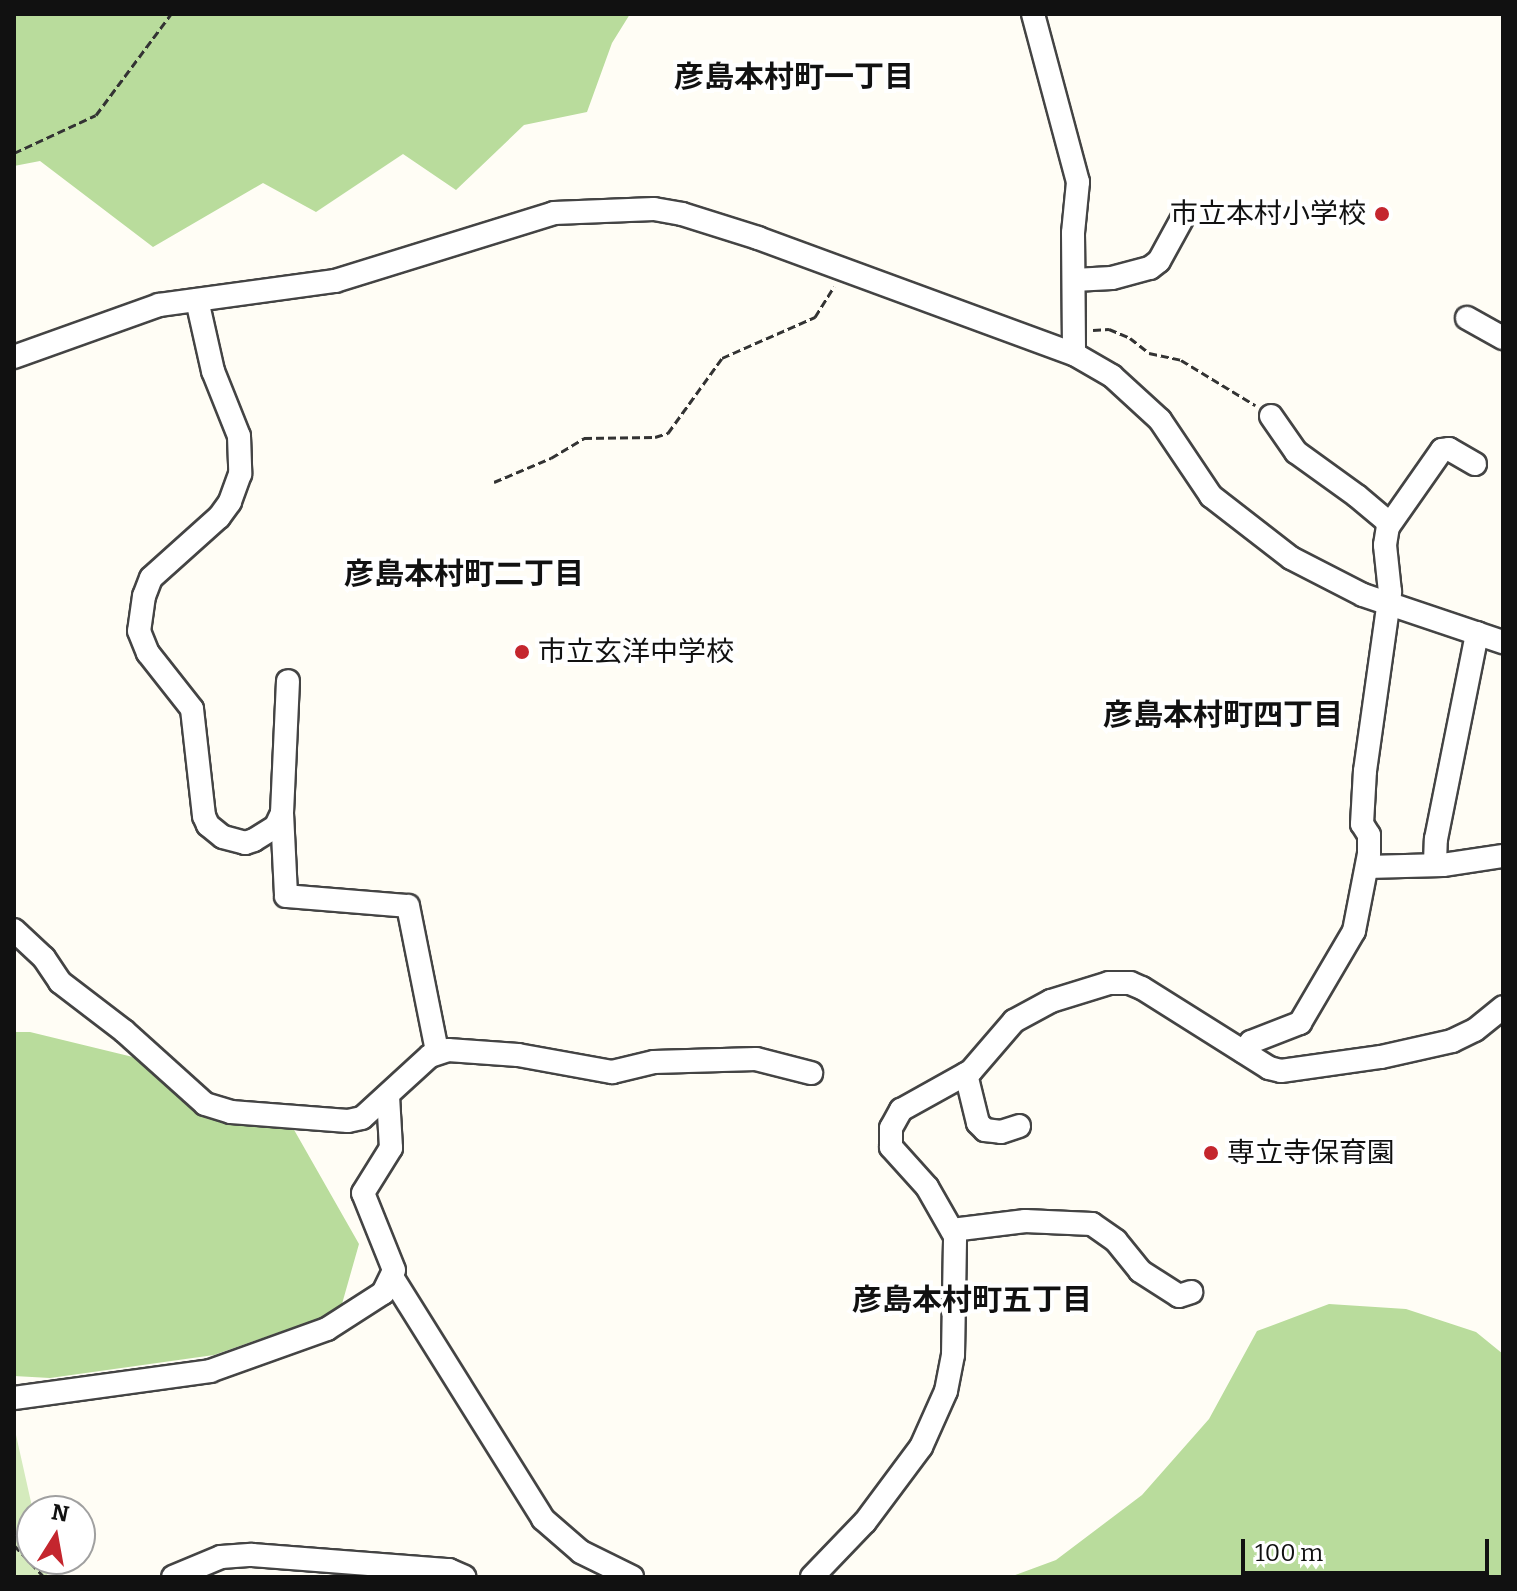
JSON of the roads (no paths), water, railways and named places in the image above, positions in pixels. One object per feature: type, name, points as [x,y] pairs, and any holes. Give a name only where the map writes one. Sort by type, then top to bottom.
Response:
[{"type":"street","points":[[1033,14],[1078,182],[1073,233],[1074,354]]},
{"type":"street","points":[[14,357],[129,314],[197,300],[335,281],[569,211],[654,209],[682,214],[841,268],[1074,354],[1112,376],[1160,420],[1211,496],[1291,558],[1340,586],[1503,642]]},
{"type":"street","points":[[1074,280],[1112,278],[1150,268],[1159,261],[1182,219]]},
{"type":"street","points":[[197,300],[213,371],[239,436],[240,474],[230,502],[219,517],[151,578],[144,596],[139,631],[148,653],[192,709],[201,804],[208,825],[223,837],[245,843],[276,826],[282,813]]},
{"type":"street","points":[[1467,318],[1503,338]]},
{"type":"street","points":[[1244,1052],[1251,1042],[1300,1023],[1354,931],[1367,867],[1369,835],[1362,824],[1365,771],[1388,604],[1387,521],[1296,452],[1271,416]]},
{"type":"street","points":[[1388,527],[1442,450],[1449,449],[1475,464]]},
{"type":"street","points":[[1435,863],[1443,799],[1477,633]]},
{"type":"street","points":[[288,681],[282,813],[286,896],[408,906],[437,1051]]},
{"type":"street","points":[[1367,867],[1503,856]]},
{"type":"street","points":[[14,930],[44,958],[60,982],[124,1031],[214,1109],[348,1121],[362,1118],[437,1051],[518,1055],[612,1072],[654,1062],[756,1059],[811,1073]]},
{"type":"street","points":[[812,1577],[865,1522],[921,1447],[942,1402],[956,1333],[956,1243],[952,1230],[927,1187],[891,1147],[889,1138],[901,1110],[978,1065],[1014,1021],[1051,1001],[1120,982],[1142,988],[1269,1068],[1281,1071],[1381,1057],[1464,1036],[1503,1007]]},
{"type":"street","points":[[966,1074],[978,1123],[985,1130],[1001,1132],[1019,1126]]},
{"type":"street","points":[[388,1096],[391,1148],[363,1193],[366,1209],[391,1259],[392,1277],[532,1503],[566,1542],[596,1568],[632,1577]]},
{"type":"street","points":[[952,1230],[1025,1221],[1092,1224],[1107,1233],[1140,1271],[1179,1296],[1191,1292]]},
{"type":"street","points":[[14,1398],[210,1371],[307,1338],[368,1304],[383,1293],[392,1277]]},
{"type":"street","points":[[173,1577],[221,1557],[252,1555],[449,1570],[465,1577]]},
{"type":"place","name":"市立本村小学校","points":[[1382,214]]},
{"type":"place","name":"市立玄洋中学校","points":[[522,652]]},
{"type":"place","name":"専立寺保育園","points":[[1211,1153]]},
{"type":"district","name":"彦島本村町一丁目","points":[[794,77]]},
{"type":"district","name":"彦島本村町二丁目","points":[[464,574]]},
{"type":"district","name":"彦島本村町四丁目","points":[[1223,715]]},
{"type":"district","name":"彦島本村町五丁目","points":[[972,1300]]}]
